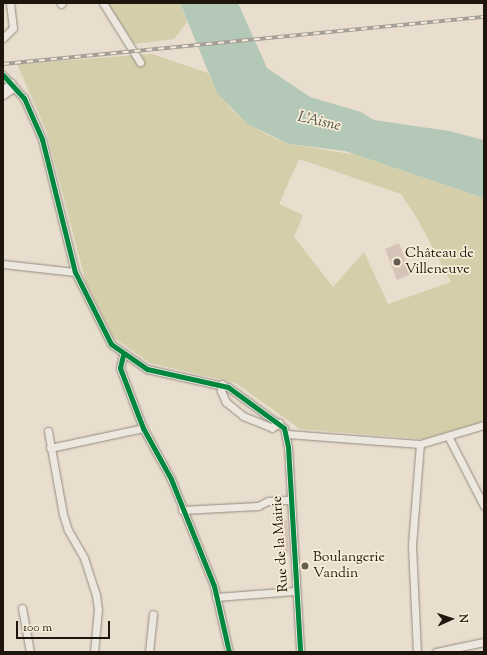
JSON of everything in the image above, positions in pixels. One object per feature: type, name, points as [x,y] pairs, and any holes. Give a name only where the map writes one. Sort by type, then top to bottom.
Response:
[{"type":"street","points":[[3,38],[13,28],[10,3]]},
{"type":"street","points":[[103,3],[140,62]]},
{"type":"street","points":[[4,76],[24,98],[42,139],[75,272],[99,325],[111,344],[123,355],[147,369],[222,384],[287,434],[420,444],[484,425]]},
{"type":"street","points":[[3,90],[13,85]]},
{"type":"street","points":[[3,95],[13,85]]},
{"type":"street","points":[[3,264],[75,272]]},
{"type":"street","points":[[123,355],[120,368],[144,428],[171,479],[216,597],[229,652]]},
{"type":"street","points":[[222,384],[221,391],[231,408],[244,416],[272,428],[277,425]]},
{"type":"street","points":[[50,448],[144,428]]},
{"type":"street","points":[[48,431],[50,448],[68,530],[84,558],[96,595],[98,610],[94,652]]},
{"type":"street","name":"Rue de la Mairie","points":[[287,434],[295,591],[300,652]]},
{"type":"street","points":[[448,436],[484,506]]},
{"type":"street","points":[[417,652],[412,545],[420,444]]},
{"type":"street","points":[[182,510],[258,506],[268,501],[290,500]]},
{"type":"street","points":[[216,597],[295,591]]},
{"type":"street","points":[[22,608],[30,652]]},
{"type":"street","points":[[149,652],[153,614]]},
{"type":"street","points":[[436,652],[484,642]]},
{"type":"shaded area","points":[[107,3],[180,3],[187,22],[174,39],[135,44]]},
{"type":"shaded area","points":[[152,54],[208,73],[218,93],[231,109],[247,124],[270,136],[289,144],[357,155],[484,198],[484,421],[423,439],[300,429],[236,383],[150,363],[113,337],[86,283],[46,130],[17,64]],"holes":[[[299,159],[401,194],[418,220],[451,282],[388,304],[364,252],[333,287],[294,237],[303,215],[279,204]]]},
{"type":"water","name":"L'Aisne","points":[[180,3],[238,3],[267,68],[310,97],[361,112],[374,120],[449,131],[484,140],[484,198],[345,151],[289,144],[247,124],[217,93]]},
{"type":"building","name":"Château de Villeneuve","points":[[399,243],[411,274],[397,280],[385,249]]},
{"type":"building","points":[[278,520],[287,520],[289,554],[284,554]]},
{"type":"railway","points":[[3,64],[484,17]]},
{"type":"cycle path","points":[[3,75],[24,98],[42,139],[75,272],[111,344],[147,369],[228,387],[284,428],[288,447],[300,652]]},
{"type":"cycle path","points":[[123,355],[120,368],[143,428],[171,479],[214,586],[229,652]]},
{"type":"place","name":"Château de Villeneuve","points":[[397,262]]},
{"type":"place","name":"Boulangerie Vandin","points":[[305,566]]}]
